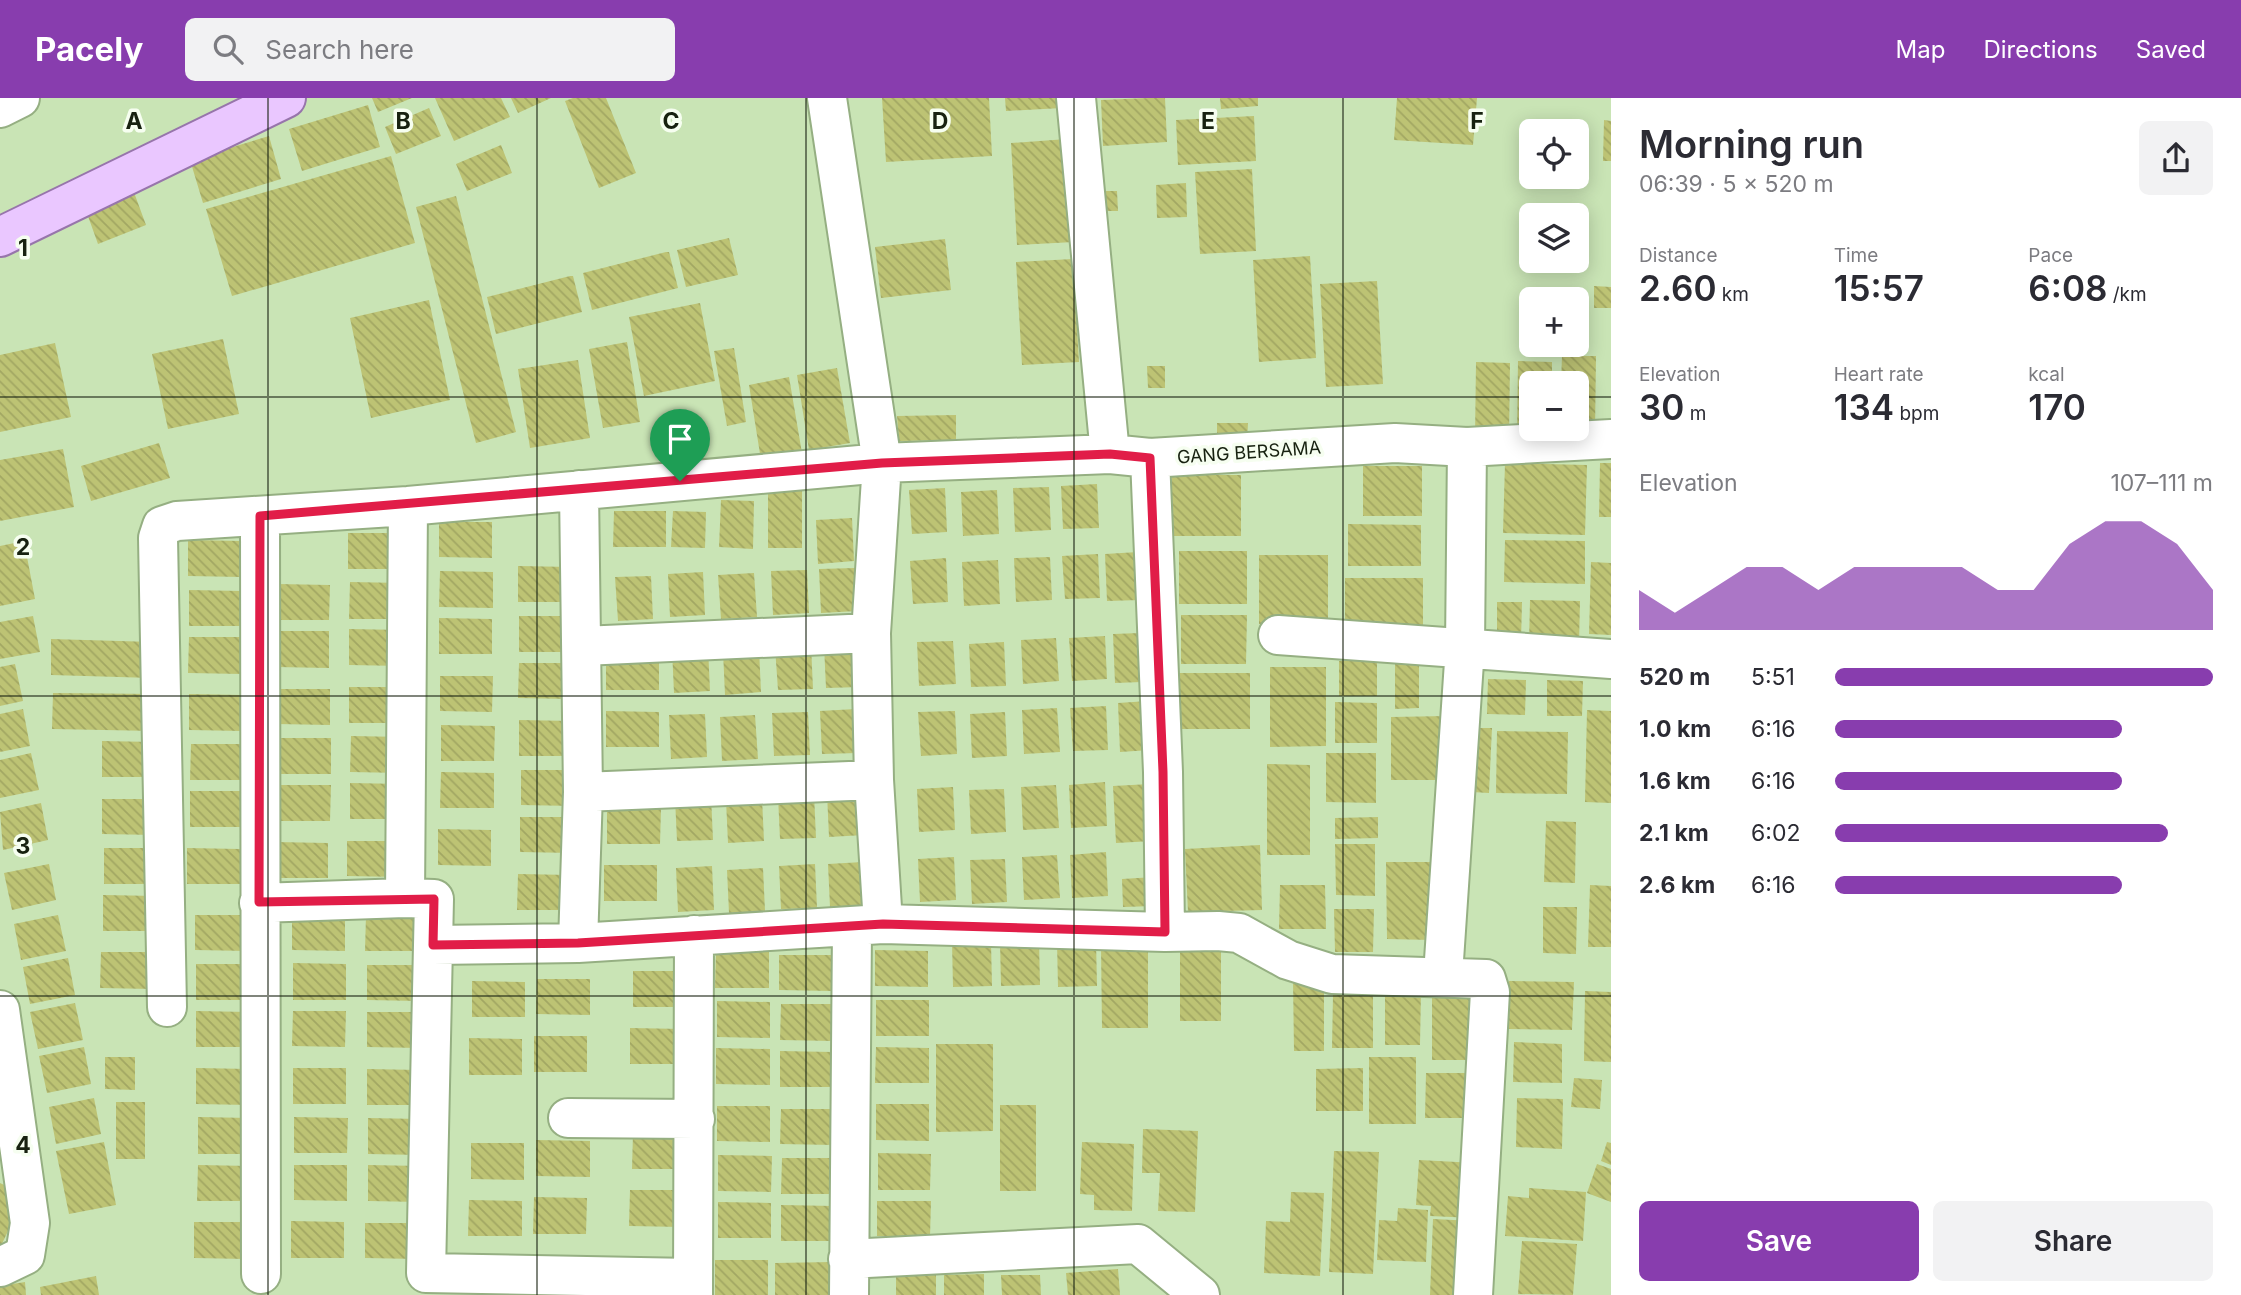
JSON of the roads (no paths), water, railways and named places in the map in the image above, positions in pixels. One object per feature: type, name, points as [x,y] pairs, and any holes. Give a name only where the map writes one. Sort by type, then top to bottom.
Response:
[{"type":"main road","points":[[0,237],[286,98]]},
{"type":"street","points":[[0,108],[20,98]]},
{"type":"street","points":[[827,98],[882,463],[871,633],[874,780],[849,1277],[1138,1244],[1200,1295]]},
{"type":"street","points":[[1076,98],[1110,454]]},
{"type":"street","name":"GANG BERSAMA","points":[[167,1007],[158,538],[162,526],[177,521],[408,506],[882,463],[1110,454],[1150,458],[1395,443],[1467,447],[1611,439]]},
{"type":"street","points":[[1443,975],[1465,647],[1467,447]]},
{"type":"street","points":[[1150,458],[1163,772],[1165,932]]},
{"type":"street","points":[[578,943],[583,792],[579,490]]},
{"type":"street","points":[[405,898],[408,506]]},
{"type":"street","points":[[260,516],[261,1274]]},
{"type":"street","points":[[583,646],[871,633]]},
{"type":"street","points":[[1278,635],[1611,659]]},
{"type":"street","points":[[583,792],[874,780]]},
{"type":"street","points":[[259,902],[434,899],[426,1273],[693,1287],[694,935]]},
{"type":"street","points":[[433,945],[578,943],[868,926],[1239,933],[1288,960],[1332,974],[1443,975],[1486,979],[1490,992],[1472,1295]]},
{"type":"street","points":[[0,1010],[30,1223],[25,1255],[0,1267]]},
{"type":"street","points":[[568,1118],[695,1119]]}]
